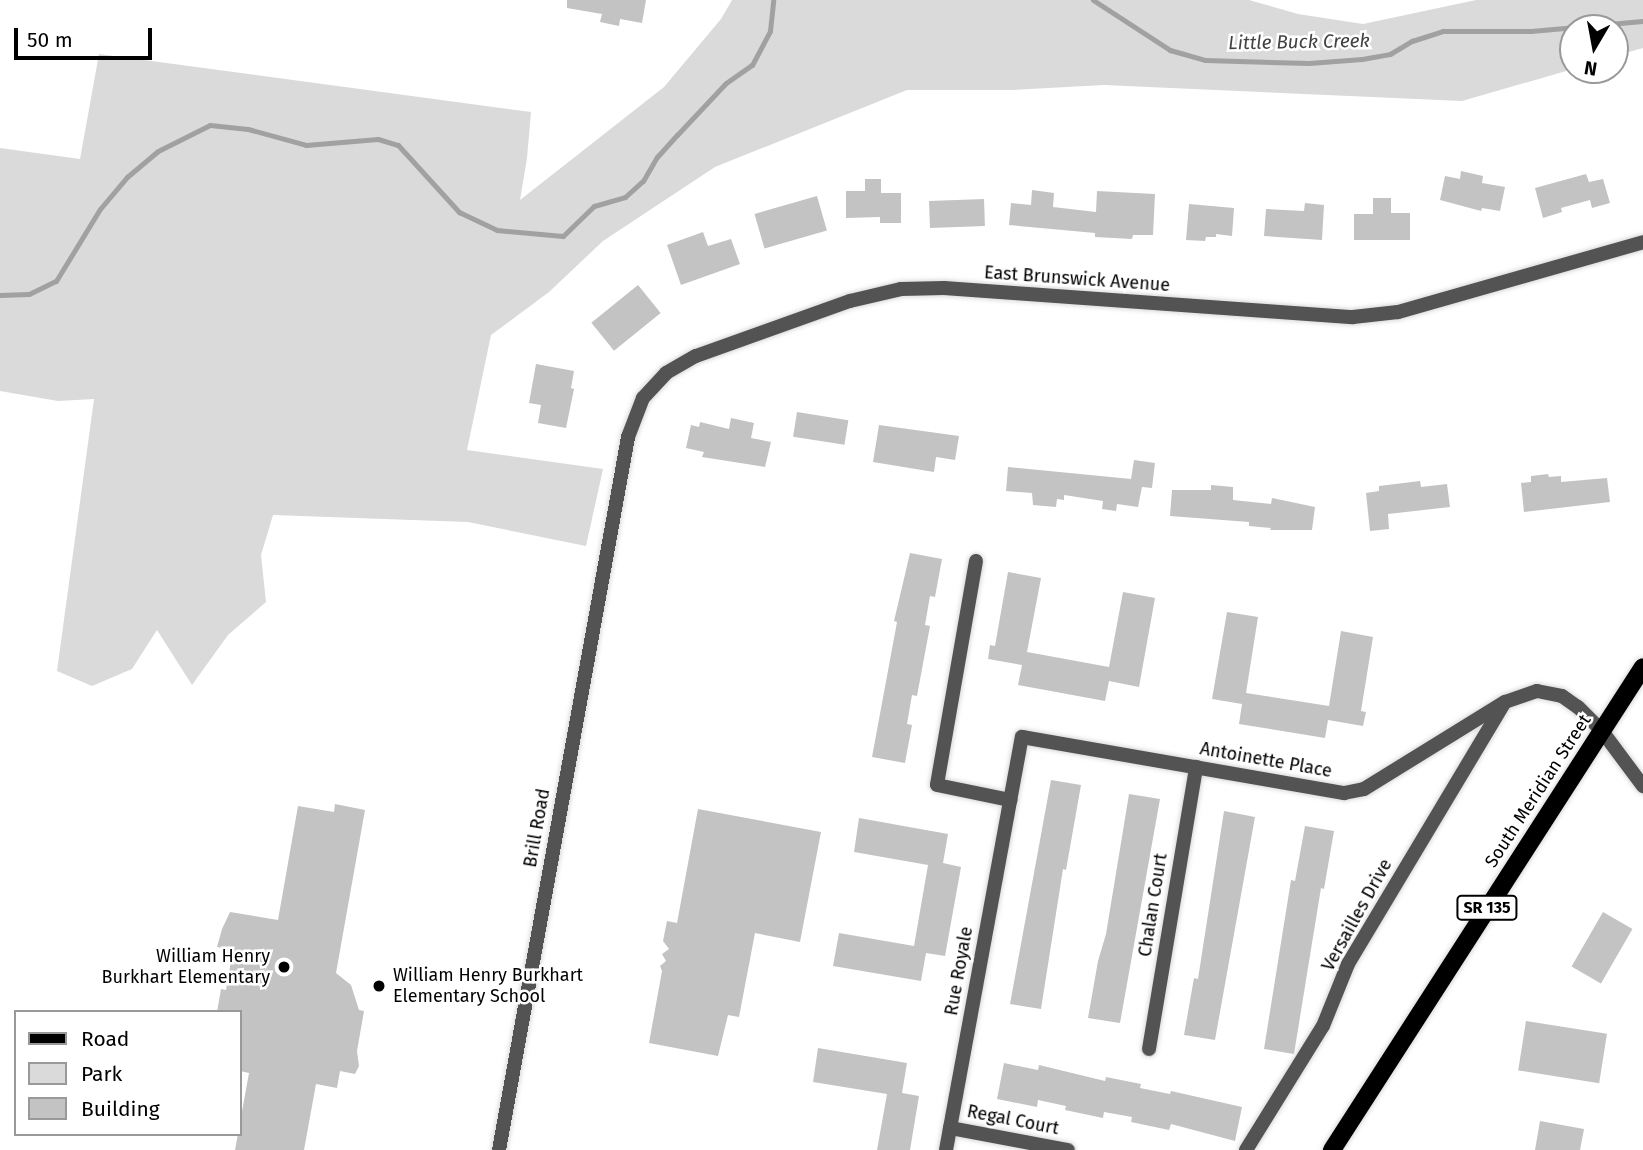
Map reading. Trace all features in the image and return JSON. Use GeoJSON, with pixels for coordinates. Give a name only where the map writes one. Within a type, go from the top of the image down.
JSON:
{"type":"FeatureCollection","features":[{"type":"Feature","properties":{"kind":"main road","name":"South Meridian Street"},"geometry":{"type":"LineString","coordinates":[[1332,1150],[1643,667]]}},
{"type":"Feature","properties":{"kind":"street","name":"East Brunswick Avenue"},"geometry":{"type":"LineString","coordinates":[[614,512],[635,412],[649,390],[666,373],[696,356],[866,296],[901,289],[944,288],[1325,318],[1353,317],[1398,312],[1643,242]]}},
{"type":"Feature","properties":{"kind":"street","name":"Brill Road"},"geometry":{"type":"LineString","coordinates":[[499,1150],[614,512]]}},
{"type":"Feature","properties":{"kind":"street"},"geometry":{"type":"LineString","coordinates":[[976,561],[937,785],[1010,800]]}},
{"type":"Feature","properties":{"kind":"street","name":"Antoinette Place"},"geometry":{"type":"LineString","coordinates":[[1010,800],[1022,737],[1344,793],[1364,789],[1505,702],[1537,691],[1550,692],[1578,707],[1602,731],[1643,786]]}},
{"type":"Feature","properties":{"kind":"street","name":"Versailles Drive"},"geometry":{"type":"LineString","coordinates":[[1247,1150],[1323,1026],[1348,964],[1505,702]]}},
{"type":"Feature","properties":{"kind":"street","name":"Chalan Court"},"geometry":{"type":"LineString","coordinates":[[1149,1049],[1196,767]]}},
{"type":"Feature","properties":{"kind":"street","name":"Rue Royale"},"geometry":{"type":"LineString","coordinates":[[946,1150],[1010,800]]}},
{"type":"Feature","properties":{"kind":"street","name":"Regal Court"},"geometry":{"type":"LineString","coordinates":[[950,1128],[1069,1150]]}},
{"type":"Feature","properties":{"kind":"green space"},"geometry":{"type":"Polygon","coordinates":[[[732,0],[1249,0],[1298,14],[1363,24],[1476,0],[1643,0],[1643,48],[1629,52],[1629,14],[1559,14],[1559,73],[1462,101],[1104,85],[1012,90],[907,90],[715,167],[603,241],[549,292],[491,335],[467,450],[603,469],[586,546],[468,522],[273,515],[261,555],[266,602],[228,635],[192,685],[157,630],[132,669],[92,686],[57,671],[94,399],[58,401],[0,391],[0,148],[80,159],[99,54],[531,112],[520,200],[664,87],[721,19],[732,0]]]}},
{"type":"Feature","properties":{"kind":"building"},"geometry":{"type":"Polygon","coordinates":[[[567,0],[646,0],[642,23],[620,19],[619,26],[600,22],[602,14],[567,8],[567,0]]]}},
{"type":"Feature","properties":{"kind":"building"},"geometry":{"type":"Polygon","coordinates":[[[1461,171],[1483,176],[1482,183],[1505,187],[1500,211],[1482,208],[1481,211],[1440,200],[1445,176],[1460,179],[1461,171]]]}},
{"type":"Feature","properties":{"kind":"building"},"geometry":{"type":"Polygon","coordinates":[[[1586,174],[1589,182],[1603,179],[1610,203],[1592,208],[1590,200],[1561,208],[1562,212],[1543,218],[1535,188],[1586,174]]]}},
{"type":"Feature","properties":{"kind":"building"},"geometry":{"type":"Polygon","coordinates":[[[865,179],[881,179],[881,193],[901,193],[901,223],[880,223],[880,217],[846,218],[846,191],[865,191],[865,179]]]}},
{"type":"Feature","properties":{"kind":"building"},"geometry":{"type":"Polygon","coordinates":[[[1032,190],[1054,193],[1053,207],[1096,212],[1097,191],[1155,194],[1153,235],[1133,235],[1132,239],[1095,237],[1095,233],[1009,225],[1011,203],[1031,205],[1032,190]]]}},
{"type":"Feature","properties":{"kind":"building"},"geometry":{"type":"Polygon","coordinates":[[[817,196],[827,231],[764,249],[755,214],[817,196]]]}},
{"type":"Feature","properties":{"kind":"building"},"geometry":{"type":"Polygon","coordinates":[[[1373,198],[1391,198],[1391,213],[1410,213],[1410,240],[1354,240],[1354,214],[1373,214],[1373,198]]]}},
{"type":"Feature","properties":{"kind":"building"},"geometry":{"type":"Polygon","coordinates":[[[984,199],[985,226],[930,228],[929,201],[984,199]]]}},
{"type":"Feature","properties":{"kind":"building"},"geometry":{"type":"Polygon","coordinates":[[[1305,203],[1324,205],[1322,240],[1264,236],[1266,209],[1304,211],[1305,203]]]}},
{"type":"Feature","properties":{"kind":"building"},"geometry":{"type":"Polygon","coordinates":[[[1189,204],[1234,208],[1232,236],[1216,234],[1216,237],[1206,237],[1205,241],[1186,240],[1189,204]]]}},
{"type":"Feature","properties":{"kind":"building"},"geometry":{"type":"Polygon","coordinates":[[[703,232],[708,246],[731,239],[740,264],[681,285],[667,245],[703,232]]]}},
{"type":"Feature","properties":{"kind":"building"},"geometry":{"type":"Polygon","coordinates":[[[638,285],[661,313],[614,351],[591,323],[638,285]]]}},
{"type":"Feature","properties":{"kind":"building"},"geometry":{"type":"Polygon","coordinates":[[[536,364],[574,371],[571,388],[574,389],[566,428],[538,423],[541,405],[529,403],[536,364]]]}},
{"type":"Feature","properties":{"kind":"building"},"geometry":{"type":"Polygon","coordinates":[[[797,412],[848,420],[844,445],[793,437],[797,412]]]}},
{"type":"Feature","properties":{"kind":"building"},"geometry":{"type":"Polygon","coordinates":[[[731,418],[754,423],[751,438],[771,442],[765,467],[702,457],[704,452],[686,448],[691,425],[699,427],[700,422],[729,429],[731,418]]]}},
{"type":"Feature","properties":{"kind":"building"},"geometry":{"type":"Polygon","coordinates":[[[879,425],[959,436],[955,460],[936,457],[934,472],[873,462],[879,425]]]}},
{"type":"Feature","properties":{"kind":"building"},"geometry":{"type":"Polygon","coordinates":[[[1134,460],[1155,463],[1152,488],[1142,487],[1138,507],[1117,504],[1116,511],[1102,509],[1103,501],[1064,495],[1064,500],[1057,499],[1056,507],[1033,505],[1032,493],[1006,491],[1008,467],[1131,479],[1134,460]]]}},
{"type":"Feature","properties":{"kind":"building"},"geometry":{"type":"Polygon","coordinates":[[[1548,474],[1549,477],[1561,476],[1561,482],[1607,478],[1610,502],[1524,512],[1521,483],[1531,482],[1531,476],[1548,474]]]}},
{"type":"Feature","properties":{"kind":"building"},"geometry":{"type":"Polygon","coordinates":[[[1420,481],[1421,487],[1447,484],[1450,507],[1388,514],[1389,529],[1370,531],[1366,493],[1379,491],[1379,486],[1420,481]]]}},
{"type":"Feature","properties":{"kind":"building"},"geometry":{"type":"Polygon","coordinates":[[[1211,485],[1233,487],[1233,500],[1271,504],[1272,498],[1315,507],[1312,530],[1270,530],[1271,528],[1249,526],[1249,522],[1170,516],[1172,490],[1211,490],[1211,485]]]}},
{"type":"Feature","properties":{"kind":"building"},"geometry":{"type":"Polygon","coordinates":[[[910,553],[942,559],[935,597],[930,596],[925,625],[930,626],[917,696],[912,695],[907,724],[912,725],[905,763],[872,757],[897,622],[894,621],[910,553]]]}},
{"type":"Feature","properties":{"kind":"building"},"geometry":{"type":"Polygon","coordinates":[[[1008,572],[1041,578],[1027,652],[1109,667],[1123,592],[1155,598],[1139,687],[1109,681],[1105,701],[1018,685],[1022,665],[988,659],[990,645],[995,646],[1008,572]]]}},
{"type":"Feature","properties":{"kind":"building"},"geometry":{"type":"Polygon","coordinates":[[[1227,612],[1258,617],[1246,693],[1329,706],[1341,631],[1373,637],[1361,711],[1366,712],[1363,726],[1328,720],[1325,738],[1239,724],[1242,704],[1212,699],[1227,612]]]}},
{"type":"Feature","properties":{"kind":"building"},"geometry":{"type":"Polygon","coordinates":[[[1051,780],[1081,785],[1066,870],[1063,869],[1041,1009],[1010,1004],[1051,780]]]}},
{"type":"Feature","properties":{"kind":"building"},"geometry":{"type":"Polygon","coordinates":[[[1129,794],[1160,799],[1120,1023],[1088,1018],[1098,961],[1106,934],[1129,794]]]}},
{"type":"Feature","properties":{"kind":"building","name":"William Henry Burkhart Elementary"},"geometry":{"type":"Polygon","coordinates":[[[335,804],[365,810],[336,973],[351,985],[359,1010],[364,1011],[357,1051],[359,1066],[355,1074],[340,1071],[337,1088],[316,1084],[304,1150],[235,1150],[238,1136],[242,1136],[242,1112],[249,1073],[242,1071],[242,1010],[217,1010],[221,989],[226,990],[232,955],[221,953],[222,948],[217,947],[222,929],[230,912],[278,920],[298,806],[334,812],[335,804]]]}},
{"type":"Feature","properties":{"kind":"building"},"geometry":{"type":"Polygon","coordinates":[[[698,809],[821,832],[800,942],[755,933],[739,1017],[728,1015],[718,1056],[649,1043],[662,971],[660,966],[666,961],[662,954],[669,949],[663,941],[667,921],[677,923],[698,809]]]}},
{"type":"Feature","properties":{"kind":"building"},"geometry":{"type":"Polygon","coordinates":[[[1224,811],[1255,817],[1215,1040],[1184,1035],[1194,978],[1198,979],[1224,811]]]}},
{"type":"Feature","properties":{"kind":"building"},"geometry":{"type":"Polygon","coordinates":[[[859,818],[948,834],[943,863],[961,867],[945,956],[926,953],[921,981],[833,966],[839,933],[914,946],[928,865],[854,852],[859,818]]]}},
{"type":"Feature","properties":{"kind":"building"},"geometry":{"type":"Polygon","coordinates":[[[1305,826],[1334,831],[1324,889],[1321,888],[1294,1054],[1264,1049],[1291,880],[1295,881],[1305,826]]]}},
{"type":"Feature","properties":{"kind":"building"},"geometry":{"type":"Polygon","coordinates":[[[1603,912],[1632,929],[1601,984],[1572,967],[1603,912]]]}},
{"type":"Feature","properties":{"kind":"building"},"geometry":{"type":"Polygon","coordinates":[[[1526,1021],[1607,1034],[1599,1083],[1518,1070],[1526,1021]]]}},
{"type":"Feature","properties":{"kind":"building"},"geometry":{"type":"Polygon","coordinates":[[[818,1048],[907,1063],[902,1093],[919,1096],[910,1150],[877,1150],[887,1094],[813,1082],[818,1048]]]}},
{"type":"Feature","properties":{"kind":"building"},"geometry":{"type":"Polygon","coordinates":[[[1004,1063],[1038,1070],[1039,1065],[1105,1081],[1106,1077],[1141,1084],[1140,1088],[1170,1094],[1171,1091],[1242,1107],[1235,1141],[1171,1124],[1169,1130],[1131,1122],[1132,1117],[1104,1112],[1103,1118],[1065,1110],[1066,1106],[1038,1100],[1037,1107],[997,1099],[1004,1063]]]}},
{"type":"Feature","properties":{"kind":"building"},"geometry":{"type":"Polygon","coordinates":[[[1540,1121],[1584,1129],[1580,1150],[1535,1150],[1540,1121]]]}},
{"type":"Feature","properties":{"kind":"waterway","name":"Little Buck Creek"},"geometry":{"type":"LineString","coordinates":[[0,295],[29,294],[56,281],[100,209],[127,177],[158,151],[210,125],[248,129],[306,145],[378,139],[398,145],[459,212],[497,230],[563,236],[594,206],[625,197],[643,181],[657,157],[677,135],[726,83],[752,65],[770,31],[773,0]]}},
{"type":"Feature","properties":{"kind":"waterway","name":"Little Buck Creek"},"geometry":{"type":"LineString","coordinates":[[1093,0],[1170,50],[1205,60],[1309,63],[1362,59],[1390,54],[1412,41],[1443,31],[1531,31],[1643,21]]}},
{"type":"Feature","properties":{"kind":"place","name":"William Henry Burkhart Elementary"},"geometry":{"type":"Point","coordinates":[284,967]}},
{"type":"Feature","properties":{"kind":"place","name":"William Henry Burkhart Elementary School"},"geometry":{"type":"Point","coordinates":[379,986]}}]}
